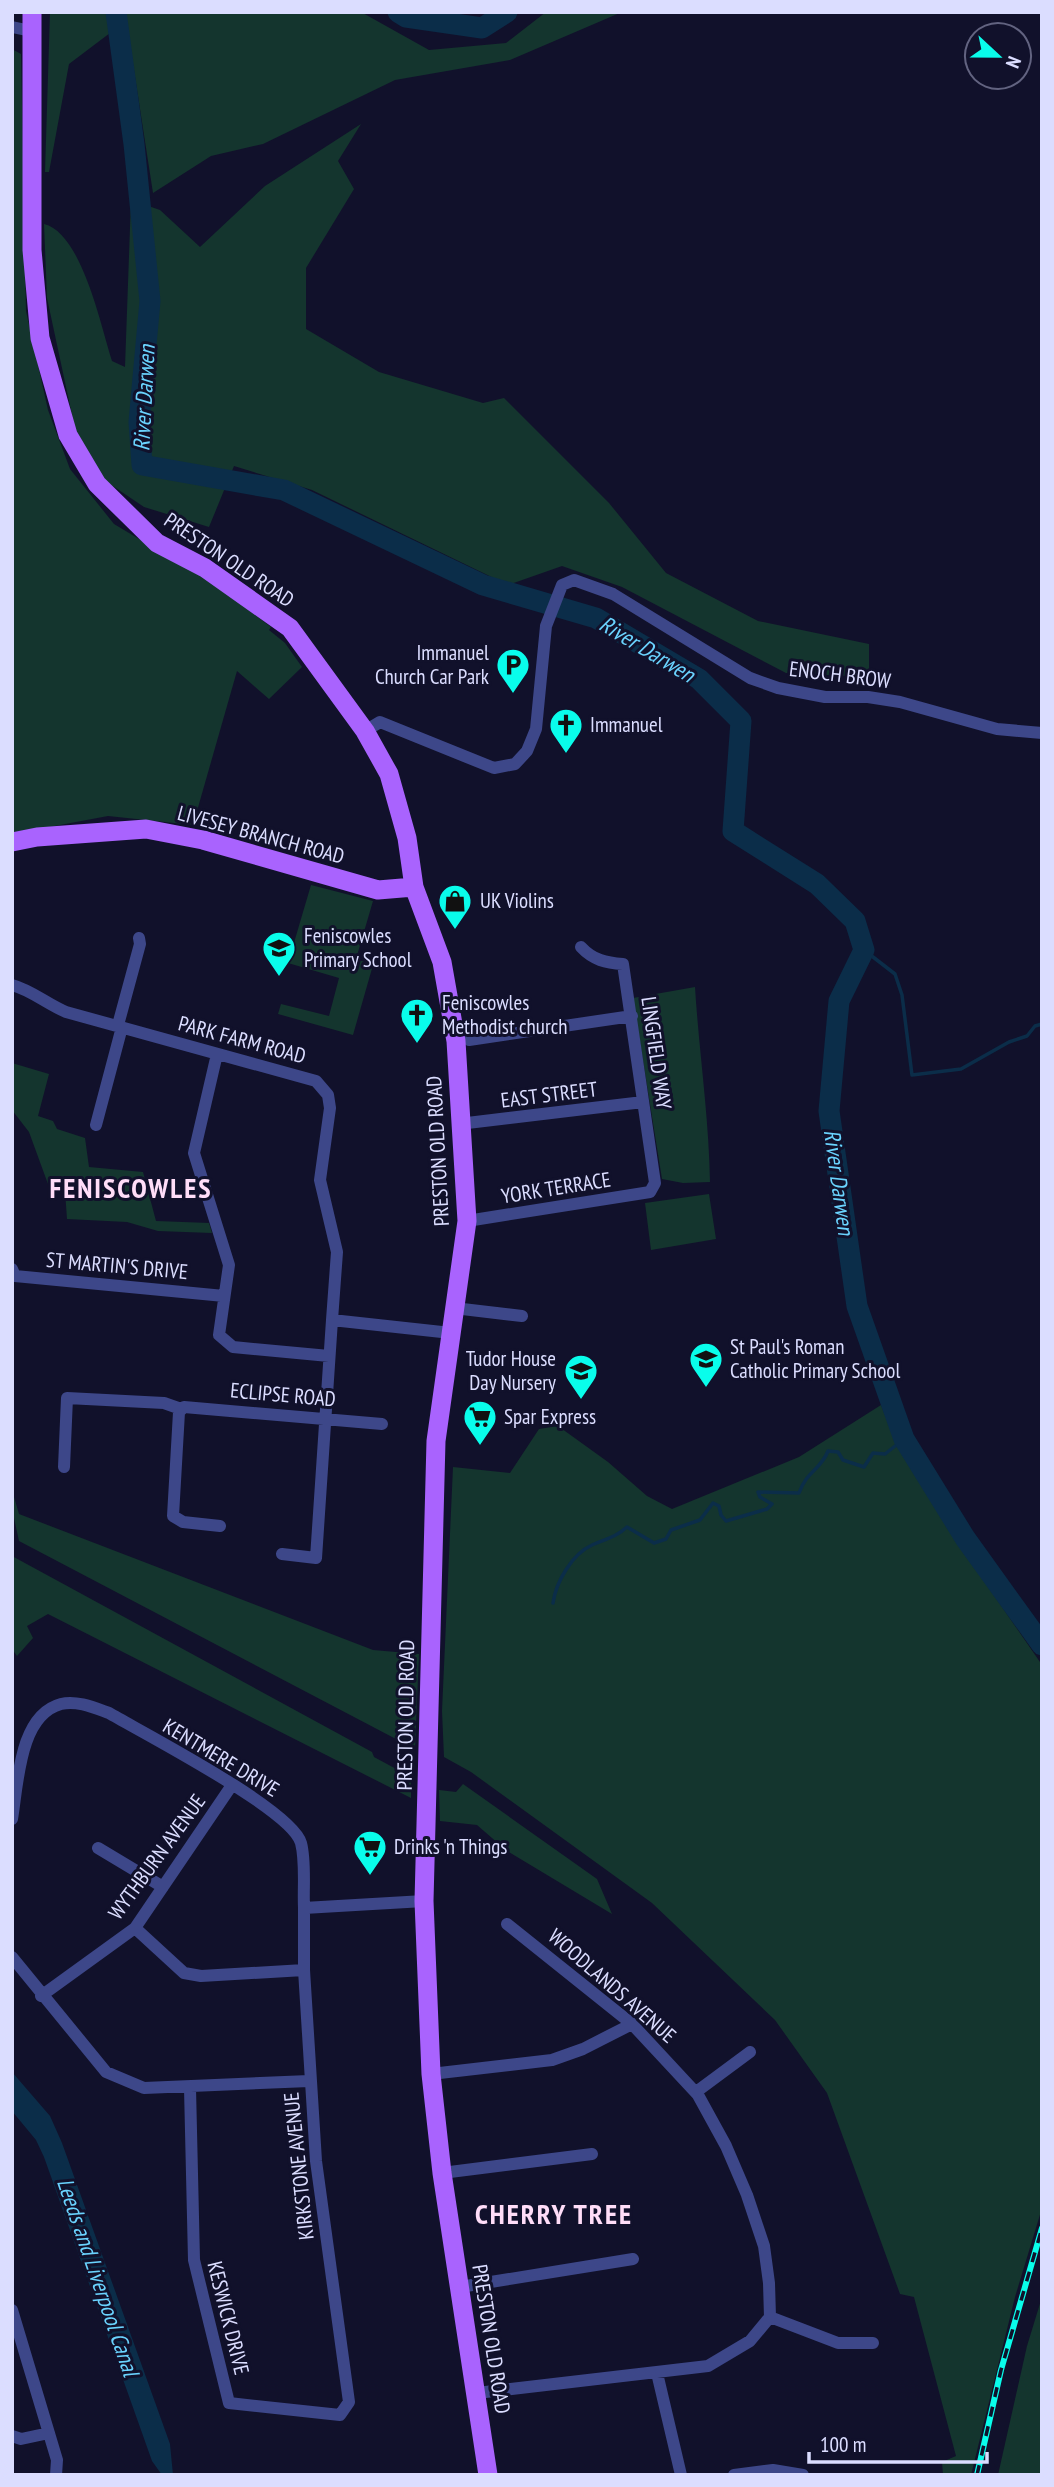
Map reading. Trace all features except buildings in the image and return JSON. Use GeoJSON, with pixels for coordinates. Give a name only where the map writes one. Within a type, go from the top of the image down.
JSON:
{"type":"FeatureCollection","features":[{"type":"Feature","properties":{"kind":"main road","name":"PRESTON OLD ROAD"},"geometry":{"type":"LineString","coordinates":[[25,23],[32,250],[40,338],[68,435],[97,484],[157,543],[205,568],[290,628],[365,731],[389,774],[407,838],[414,887],[442,962],[456,1041],[467,1221],[436,1441],[424,1901],[431,2074],[442,2172],[488,2475]]}},
{"type":"Feature","properties":{"kind":"main road","name":"LIVESEY BRANCH ROAD"},"geometry":{"type":"LineString","coordinates":[[12,842],[146,829],[203,840],[377,890],[414,887]]}},
{"type":"Feature","properties":{"kind":"street","name":"ENOCH BROW"},"geometry":{"type":"LineString","coordinates":[[365,731],[380,722],[494,768],[514,764],[527,751],[536,730],[546,626],[568,582],[613,594],[750,678],[778,688],[825,697],[868,697],[900,702],[997,729],[1042,733]]}},
{"type":"Feature","properties":{"kind":"street"},"geometry":{"type":"LineString","coordinates":[[96,1125],[141,944],[138,939]]}},
{"type":"Feature","properties":{"kind":"street","name":"LINGFIELD WAY"},"geometry":{"type":"LineString","coordinates":[[581,947],[589,956],[608,963],[623,964],[655,1183],[650,1192]]}},
{"type":"Feature","properties":{"kind":"street","name":"PARK FARM ROAD"},"geometry":{"type":"LineString","coordinates":[[12,985],[23,988],[44,1003],[65,1012],[316,1081],[328,1095],[330,1108],[320,1180],[337,1252],[316,1558],[282,1554]]}},
{"type":"Feature","properties":{"kind":"street"},"geometry":{"type":"LineString","coordinates":[[469,1040],[632,1016]]}},
{"type":"Feature","properties":{"kind":"street"},"geometry":{"type":"LineString","coordinates":[[217,1054],[194,1153],[229,1265],[219,1335],[233,1347],[329,1356]]}},
{"type":"Feature","properties":{"kind":"street","name":"EAST STREET"},"geometry":{"type":"LineString","coordinates":[[459,1124],[643,1102]]}},
{"type":"Feature","properties":{"kind":"street","name":"YORK TERRACE"},"geometry":{"type":"LineString","coordinates":[[467,1221],[650,1192]]}},
{"type":"Feature","properties":{"kind":"street","name":"ST MARTIN'S DRIVE"},"geometry":{"type":"LineString","coordinates":[[12,1269],[15,1276],[224,1296]]}},
{"type":"Feature","properties":{"kind":"street"},"geometry":{"type":"LineString","coordinates":[[454,1308],[522,1316]]}},
{"type":"Feature","properties":{"kind":"street"},"geometry":{"type":"LineString","coordinates":[[332,1320],[451,1333]]}},
{"type":"Feature","properties":{"kind":"street","name":"ECLIPSE ROAD"},"geometry":{"type":"LineString","coordinates":[[64,1467],[67,1398],[164,1403],[181,1409],[189,1406],[382,1424]]}},
{"type":"Feature","properties":{"kind":"street"},"geometry":{"type":"LineString","coordinates":[[181,1409],[173,1516],[183,1522],[220,1526]]}},
{"type":"Feature","properties":{"kind":"street","name":"KENTMERE DRIVE"},"geometry":{"type":"LineString","coordinates":[[12,1819],[25,1749],[36,1720],[61,1704],[83,1704],[109,1713],[232,1785],[291,1825],[301,1843],[304,1908]]}},
{"type":"Feature","properties":{"kind":"street","name":"WYTHBURN AVENUE"},"geometry":{"type":"LineString","coordinates":[[41,1996],[135,1928],[232,1785]]}},
{"type":"Feature","properties":{"kind":"street"},"geometry":{"type":"LineString","coordinates":[[98,1848],[163,1887]]}},
{"type":"Feature","properties":{"kind":"street"},"geometry":{"type":"LineString","coordinates":[[304,1908],[424,1901]]}},
{"type":"Feature","properties":{"kind":"street","name":"KIRKSTONE AVENUE"},"geometry":{"type":"LineString","coordinates":[[304,1908],[309,2081],[316,2161],[349,2402],[340,2415]]}},
{"type":"Feature","properties":{"kind":"street","name":"WOODLANDS AVENUE"},"geometry":{"type":"LineString","coordinates":[[507,1924],[632,2024],[696,2092],[726,2146],[747,2195],[764,2246],[770,2317]]}},
{"type":"Feature","properties":{"kind":"street"},"geometry":{"type":"LineString","coordinates":[[135,1928],[184,1973],[201,1976],[304,1970]]}},
{"type":"Feature","properties":{"kind":"street"},"geometry":{"type":"LineString","coordinates":[[12,1957],[41,1996],[107,2072],[144,2088],[309,2081]]}},
{"type":"Feature","properties":{"kind":"street"},"geometry":{"type":"LineString","coordinates":[[431,2074],[552,2060],[583,2049],[632,2024]]}},
{"type":"Feature","properties":{"kind":"street"},"geometry":{"type":"LineString","coordinates":[[696,2092],[750,2052]]}},
{"type":"Feature","properties":{"kind":"street","name":"KESWICK DRIVE"},"geometry":{"type":"LineString","coordinates":[[190,2088],[194,2260],[229,2403],[340,2415]]}},
{"type":"Feature","properties":{"kind":"street"},"geometry":{"type":"LineString","coordinates":[[442,2172],[592,2154]]}},
{"type":"Feature","properties":{"kind":"street"},"geometry":{"type":"LineString","coordinates":[[460,2287],[633,2259]]}},
{"type":"Feature","properties":{"kind":"street"},"geometry":{"type":"LineString","coordinates":[[12,2310],[57,2460],[56,2475]]}},
{"type":"Feature","properties":{"kind":"street"},"geometry":{"type":"LineString","coordinates":[[477,2393],[708,2366],[750,2341],[770,2317],[838,2343],[873,2343]]}},
{"type":"Feature","properties":{"kind":"street"},"geometry":{"type":"LineString","coordinates":[[657,2373],[681,2475]]}},
{"type":"Feature","properties":{"kind":"street"},"geometry":{"type":"LineString","coordinates":[[12,2436],[21,2439],[49,2433]]}},
{"type":"Feature","properties":{"kind":"street"},"geometry":{"type":"LineString","coordinates":[[734,2475],[773,2472],[803,2475]]}},
{"type":"Feature","properties":{"kind":"green space"},"geometry":{"type":"Polygon","coordinates":[[[50,12],[108,12],[110,33],[69,64],[49,172],[45,172],[50,12]]]}},
{"type":"Feature","properties":{"kind":"green space"},"geometry":{"type":"Polygon","coordinates":[[[125,12],[361,12],[429,50],[506,43],[546,12],[622,12],[510,60],[395,80],[263,144],[211,156],[153,193],[125,12]]]}},
{"type":"Feature","properties":{"kind":"green space"},"geometry":{"type":"Polygon","coordinates":[[[12,49],[21,54],[26,311],[48,410],[70,469],[114,524],[211,582],[271,627],[269,630],[285,643],[302,667],[269,699],[237,671],[193,825],[108,816],[12,834],[12,49]]]}},
{"type":"Feature","properties":{"kind":"green space"},"geometry":{"type":"Polygon","coordinates":[[[361,124],[338,161],[354,189],[306,268],[306,329],[379,372],[483,403],[504,398],[609,503],[666,573],[758,621],[869,644],[869,677],[786,673],[622,587],[562,566],[508,585],[312,490],[234,466],[209,527],[144,507],[101,478],[75,429],[47,298],[44,224],[57,231],[69,244],[88,283],[112,361],[125,367],[131,200],[160,210],[200,247],[265,186],[361,124]]]}},
{"type":"Feature","properties":{"kind":"green space"},"geometry":{"type":"Polygon","coordinates":[[[311,885],[373,901],[356,959],[373,965],[353,1035],[278,1014],[281,1004],[329,1016],[339,978],[288,963],[311,885]]]}},
{"type":"Feature","properties":{"kind":"green space"},"geometry":{"type":"Polygon","coordinates":[[[695,987],[710,1182],[683,1183],[662,1179],[633,998],[695,987]]]}},
{"type":"Feature","properties":{"kind":"green space"},"geometry":{"type":"Polygon","coordinates":[[[12,1063],[49,1074],[38,1116],[53,1121],[57,1129],[85,1138],[89,1167],[143,1172],[156,1221],[209,1223],[212,1233],[158,1231],[127,1222],[67,1219],[65,1191],[52,1195],[29,1132],[12,1110],[12,1063]]]}},
{"type":"Feature","properties":{"kind":"green space"},"geometry":{"type":"Polygon","coordinates":[[[709,1194],[716,1239],[651,1250],[645,1203],[709,1194]]]}},
{"type":"Feature","properties":{"kind":"green space"},"geometry":{"type":"Polygon","coordinates":[[[881,1405],[891,1430],[947,1527],[1042,1665],[1042,2208],[1015,2297],[971,2475],[943,2475],[942,2462],[956,2456],[914,2297],[900,2294],[827,2093],[775,2020],[652,1903],[471,1772],[444,1757],[442,1711],[453,1467],[510,1473],[539,1429],[558,1426],[608,1462],[647,1496],[672,1509],[799,1457],[881,1405]]]}},
{"type":"Feature","properties":{"kind":"green space"},"geometry":{"type":"Polygon","coordinates":[[[12,1490],[19,1514],[373,1650],[419,1654],[415,1749],[19,1541],[12,1509],[12,1490]]]}},
{"type":"Feature","properties":{"kind":"green space"},"geometry":{"type":"Polygon","coordinates":[[[12,1556],[372,1752],[374,1757],[411,1777],[411,1798],[48,1614],[27,1626],[33,1638],[17,1656],[12,1649],[12,1556]]]}},
{"type":"Feature","properties":{"kind":"green space"},"geometry":{"type":"Polygon","coordinates":[[[463,1784],[597,1879],[612,1914],[507,1851],[477,1825],[440,1821],[439,1790],[456,1792],[463,1784]]]}},
{"type":"Feature","properties":{"kind":"green space"},"geometry":{"type":"Polygon","coordinates":[[[1042,2297],[1042,2475],[998,2475],[1027,2346],[1042,2297]]]}},
{"type":"Feature","properties":{"kind":"water","name":"Leeds and Liverpool Canal"},"geometry":{"type":"Polygon","coordinates":[[[12,2072],[50,2116],[62,2143],[170,2444],[173,2475],[162,2475],[152,2461],[44,2157],[36,2140],[12,2111],[12,2072]]]}},
{"type":"Feature","properties":{"kind":"waterway","name":"River Darwen"},"geometry":{"type":"LineString","coordinates":[[116,12],[134,144],[150,301],[139,422],[142,465],[284,490],[483,585],[596,618],[699,679],[741,721],[733,831],[817,884],[855,921],[864,950],[839,1001],[829,1111],[857,1306],[904,1439],[965,1538],[1042,1645]]}},
{"type":"Feature","properties":{"kind":"waterway","name":"River Darwen"},"geometry":{"type":"LineString","coordinates":[[398,12],[406,17],[482,28],[507,12]]}},
{"type":"Feature","properties":{"kind":"waterway"},"geometry":{"type":"LineString","coordinates":[[864,950],[895,974],[902,995],[912,1075],[961,1069],[1009,1042],[1027,1036],[1035,1026],[1042,1024]]}},
{"type":"Feature","properties":{"kind":"waterway"},"geometry":{"type":"LineString","coordinates":[[553,1603],[561,1578],[578,1555],[627,1527],[654,1543],[666,1539],[671,1530],[700,1520],[713,1503],[719,1506],[726,1521],[767,1509],[772,1504],[760,1497],[758,1492],[799,1493],[806,1479],[828,1451],[838,1452],[843,1460],[864,1467],[873,1453],[885,1454],[904,1439]]}},
{"type":"Feature","properties":{"kind":"railway"},"geometry":{"type":"LineString","coordinates":[[977,2475],[1001,2370],[1042,2228]]}},
{"type":"Feature","properties":{"kind":"place","name":"Immanuel Church Car Park"},"geometry":{"type":"Point","coordinates":[513,695]}},
{"type":"Feature","properties":{"kind":"place","name":"Immanuel"},"geometry":{"type":"Point","coordinates":[566,755]}},
{"type":"Feature","properties":{"kind":"place","name":"UK Violins"},"geometry":{"type":"Point","coordinates":[455,931]}},
{"type":"Feature","properties":{"kind":"place","name":"Feniscowles Primary School"},"geometry":{"type":"Point","coordinates":[279,978]}},
{"type":"Feature","properties":{"kind":"place","name":"Feniscowles Methodist church"},"geometry":{"type":"Point","coordinates":[417,1045]}},
{"type":"Feature","properties":{"kind":"place","name":"St Paul's Roman Catholic Primary School"},"geometry":{"type":"Point","coordinates":[706,1389]}},
{"type":"Feature","properties":{"kind":"place","name":"Tudor House Day Nursery"},"geometry":{"type":"Point","coordinates":[581,1401]}},
{"type":"Feature","properties":{"kind":"place","name":"Spar Express"},"geometry":{"type":"Point","coordinates":[480,1447]}},
{"type":"Feature","properties":{"kind":"place","name":"Drinks 'n Things"},"geometry":{"type":"Point","coordinates":[370,1877]}},
{"type":"Feature","properties":{"kind":"district","name":"FENISCOWLES"},"geometry":{"type":"Point","coordinates":[131,1188]}},
{"type":"Feature","properties":{"kind":"district","name":"CHERRY TREE"},"geometry":{"type":"Point","coordinates":[554,2214]}}]}
